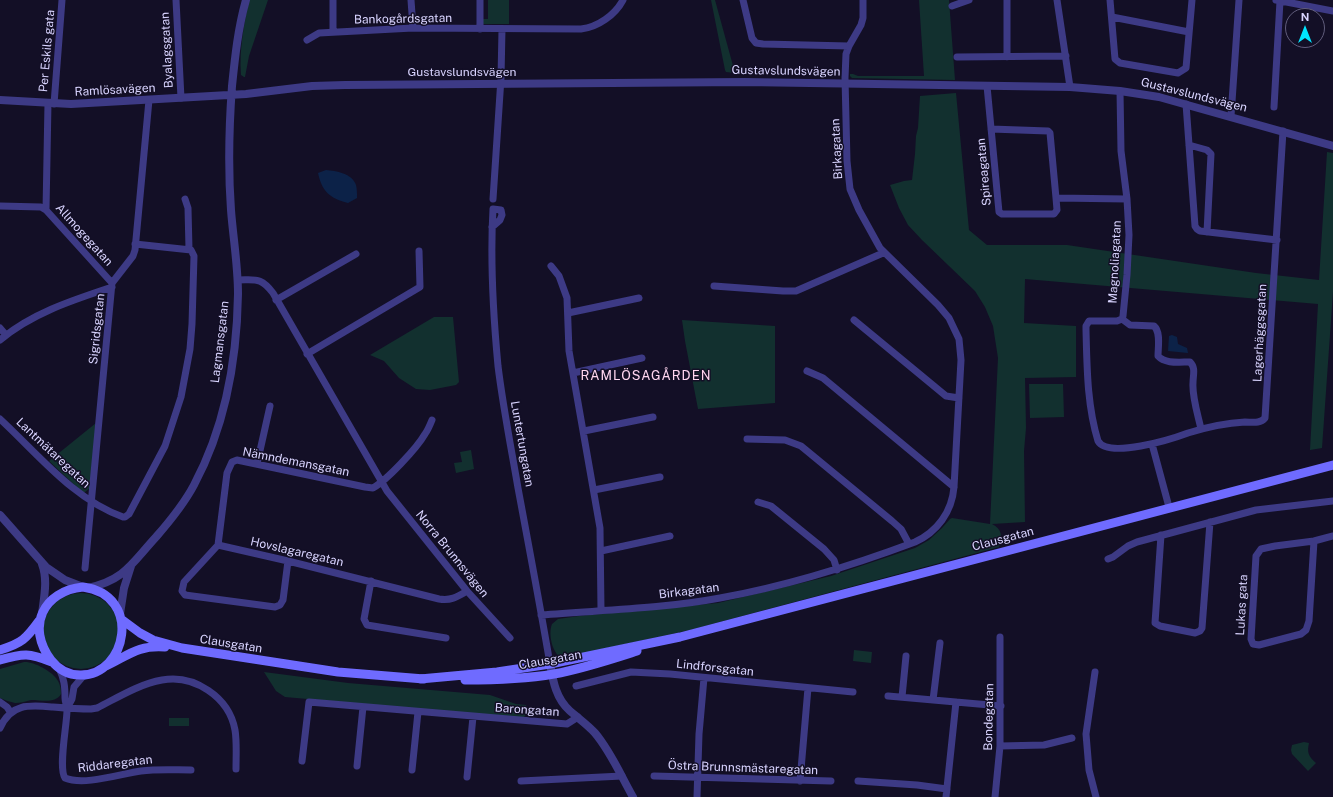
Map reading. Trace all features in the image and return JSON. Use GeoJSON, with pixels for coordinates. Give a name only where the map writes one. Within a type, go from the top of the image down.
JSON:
{"type":"FeatureCollection","features":[{"type":"Feature","properties":{"kind":"main road","name":"Clausgatan"},"geometry":{"type":"LineString","coordinates":[[101,668],[142,648],[155,646],[182,648],[338,672],[420,679],[498,680],[552,674],[600,663],[680,637],[1333,465]]}},
{"type":"Feature","properties":{"kind":"main road"},"geometry":{"type":"LineString","coordinates":[[0,650],[20,643],[30,633],[41,617],[48,603],[69,589],[85,588],[98,591],[115,605],[121,616],[121,642],[111,659],[95,672],[73,674],[39,656],[30,654],[20,654],[0,660]]}},
{"type":"Feature","properties":{"kind":"main road","name":"Clausgatan"},"geometry":{"type":"LineString","coordinates":[[121,616],[140,633],[153,640],[182,648]]}},
{"type":"Feature","properties":{"kind":"main road"},"geometry":{"type":"LineString","coordinates":[[41,617],[39,631],[41,641],[45,650],[56,665]]}},
{"type":"Feature","properties":{"kind":"main road","name":"Clausgatan"},"geometry":{"type":"LineString","coordinates":[[420,679],[497,672],[550,664],[680,637]]}},
{"type":"Feature","properties":{"kind":"street","name":"Per Eskils gata"},"geometry":{"type":"LineString","coordinates":[[51,103],[62,0]]}},
{"type":"Feature","properties":{"kind":"street","name":"Byalagsgatan"},"geometry":{"type":"LineString","coordinates":[[176,0],[181,98]]}},
{"type":"Feature","properties":{"kind":"street","name":"Lagmansgatan"},"geometry":{"type":"LineString","coordinates":[[85,588],[104,584],[123,574],[166,526],[188,496],[199,475],[211,449],[223,411],[232,360],[236,325],[238,280],[230,190],[229,140],[234,65],[242,14],[246,0]]}},
{"type":"Feature","properties":{"kind":"street"},"geometry":{"type":"LineString","coordinates":[[333,0],[333,32]]}},
{"type":"Feature","properties":{"kind":"street"},"geometry":{"type":"LineString","coordinates":[[412,0],[413,28]]}},
{"type":"Feature","properties":{"kind":"street"},"geometry":{"type":"LineString","coordinates":[[480,0],[480,29]]}},
{"type":"Feature","properties":{"kind":"street","name":"Bankogårdsgatan"},"geometry":{"type":"LineString","coordinates":[[307,40],[319,33],[413,28],[585,29],[610,16],[624,0]]}},
{"type":"Feature","properties":{"kind":"street"},"geometry":{"type":"LineString","coordinates":[[743,0],[752,38],[756,43],[849,46]]}},
{"type":"Feature","properties":{"kind":"street","name":"Birkagatan"},"geometry":{"type":"LineString","coordinates":[[541,615],[667,605],[719,598],[767,588],[837,570],[909,544],[926,536],[936,528],[951,506],[954,487],[961,349],[953,324],[938,305],[883,253],[859,210],[850,189],[847,161],[845,83],[846,54],[861,25],[863,18],[863,0]]}},
{"type":"Feature","properties":{"kind":"street"},"geometry":{"type":"LineString","coordinates":[[952,6],[969,0]]}},
{"type":"Feature","properties":{"kind":"street"},"geometry":{"type":"LineString","coordinates":[[1007,0],[1007,56]]}},
{"type":"Feature","properties":{"kind":"street"},"geometry":{"type":"LineString","coordinates":[[1058,0],[1070,87]]}},
{"type":"Feature","properties":{"kind":"street"},"geometry":{"type":"LineString","coordinates":[[1110,0],[1115,59],[1120,63],[1178,73],[1186,68],[1192,0]]}},
{"type":"Feature","properties":{"kind":"street"},"geometry":{"type":"LineString","coordinates":[[1231,116],[1239,0]]}},
{"type":"Feature","properties":{"kind":"street"},"geometry":{"type":"LineString","coordinates":[[1274,107],[1278,0],[1333,11]]}},
{"type":"Feature","properties":{"kind":"street"},"geometry":{"type":"LineString","coordinates":[[1112,17],[1189,32]]}},
{"type":"Feature","properties":{"kind":"street"},"geometry":{"type":"LineString","coordinates":[[493,199],[502,29]]}},
{"type":"Feature","properties":{"kind":"street"},"geometry":{"type":"LineString","coordinates":[[957,57],[1066,56]]}},
{"type":"Feature","properties":{"kind":"street","name":"Gustavslundsvägen"},"geometry":{"type":"LineString","coordinates":[[232,95],[312,86],[500,84],[737,82],[1070,87],[1120,91],[1159,97],[1231,116],[1333,146]]}},
{"type":"Feature","properties":{"kind":"street","name":"Spireagatan"},"geometry":{"type":"LineString","coordinates":[[987,86],[991,129],[999,212],[1002,214],[1054,214],[1056,212],[1056,198],[1050,133],[1048,130],[991,129]]}},
{"type":"Feature","properties":{"kind":"street","name":"Magnoliagatan"},"geometry":{"type":"LineString","coordinates":[[1120,91],[1121,151],[1127,199],[1128,258],[1122,319],[1117,321],[1089,321],[1086,326],[1086,370],[1089,399],[1096,437],[1100,444],[1108,448],[1152,444]]}},
{"type":"Feature","properties":{"kind":"street","name":"Ramlösavägen"},"geometry":{"type":"LineString","coordinates":[[0,100],[51,103],[150,100],[232,95]]}},
{"type":"Feature","properties":{"kind":"street","name":"Sigridsgatan"},"geometry":{"type":"LineString","coordinates":[[85,568],[112,285],[133,256],[136,244],[150,100]]}},
{"type":"Feature","properties":{"kind":"street","name":"Allmogegatan"},"geometry":{"type":"LineString","coordinates":[[51,103],[46,210],[112,285]]}},
{"type":"Feature","properties":{"kind":"street"},"geometry":{"type":"LineString","coordinates":[[1186,104],[1195,226],[1198,230],[1207,232],[1277,240]]}},
{"type":"Feature","properties":{"kind":"street","name":"Lagerhäggsgatan"},"geometry":{"type":"LineString","coordinates":[[1152,444],[1201,429],[1230,423],[1258,422],[1265,418],[1283,131]]}},
{"type":"Feature","properties":{"kind":"street"},"geometry":{"type":"LineString","coordinates":[[1189,145],[1207,150],[1211,154],[1207,232]]}},
{"type":"Feature","properties":{"kind":"street"},"geometry":{"type":"LineString","coordinates":[[1056,198],[1127,199]]}},
{"type":"Feature","properties":{"kind":"street"},"geometry":{"type":"LineString","coordinates":[[136,244],[189,249],[188,208],[185,199]]}},
{"type":"Feature","properties":{"kind":"street"},"geometry":{"type":"LineString","coordinates":[[0,206],[41,207],[46,210]]}},
{"type":"Feature","properties":{"kind":"street","name":"Luntertungatan"},"geometry":{"type":"LineString","coordinates":[[492,227],[492,294],[498,367],[550,664]]}},
{"type":"Feature","properties":{"kind":"street","name":"Lantmätaregatan"},"geometry":{"type":"LineString","coordinates":[[0,419],[72,487],[91,502],[119,516],[127,516],[160,455],[169,435],[181,397],[191,336],[194,284],[194,256],[189,249]]}},
{"type":"Feature","properties":{"kind":"street"},"geometry":{"type":"LineString","coordinates":[[307,354],[420,287],[419,251]]}},
{"type":"Feature","properties":{"kind":"street"},"geometry":{"type":"LineString","coordinates":[[714,286],[783,291],[796,290],[883,253]]}},
{"type":"Feature","properties":{"kind":"street"},"geometry":{"type":"LineString","coordinates":[[276,300],[356,254]]}},
{"type":"Feature","properties":{"kind":"street"},"geometry":{"type":"LineString","coordinates":[[551,266],[558,274],[567,298],[568,344],[600,528],[601,610]]}},
{"type":"Feature","properties":{"kind":"street","name":"Norra Brunnsvägen"},"geometry":{"type":"LineString","coordinates":[[238,280],[263,282],[266,284],[387,491],[466,591],[510,638]]}},
{"type":"Feature","properties":{"kind":"street"},"geometry":{"type":"LineString","coordinates":[[0,328],[3,338],[56,307],[112,285]]}},
{"type":"Feature","properties":{"kind":"street"},"geometry":{"type":"LineString","coordinates":[[568,313],[639,298]]}},
{"type":"Feature","properties":{"kind":"street"},"geometry":{"type":"LineString","coordinates":[[1122,319],[1130,325],[1156,327],[1158,331],[1158,356],[1161,359],[1166,361],[1190,362],[1192,364],[1194,369],[1192,384],[1201,429]]}},
{"type":"Feature","properties":{"kind":"street"},"geometry":{"type":"LineString","coordinates":[[854,320],[946,396],[959,398]]}},
{"type":"Feature","properties":{"kind":"street"},"geometry":{"type":"LineString","coordinates":[[573,373],[642,358]]}},
{"type":"Feature","properties":{"kind":"street"},"geometry":{"type":"LineString","coordinates":[[807,371],[823,378],[954,487]]}},
{"type":"Feature","properties":{"kind":"street"},"geometry":{"type":"LineString","coordinates":[[258,464],[270,406]]}},
{"type":"Feature","properties":{"kind":"street"},"geometry":{"type":"LineString","coordinates":[[584,431],[653,417]]}},
{"type":"Feature","properties":{"kind":"street"},"geometry":{"type":"LineString","coordinates":[[381,481],[408,456],[425,435],[432,420]]}},
{"type":"Feature","properties":{"kind":"street"},"geometry":{"type":"LineString","coordinates":[[747,439],[785,440],[801,446],[892,521],[903,532],[909,544]]}},
{"type":"Feature","properties":{"kind":"street"},"geometry":{"type":"LineString","coordinates":[[1152,444],[1169,507]]}},
{"type":"Feature","properties":{"kind":"street","name":"Nämndemansgatan"},"geometry":{"type":"LineString","coordinates":[[218,545],[228,468],[235,460],[365,487],[373,488],[381,481]]}},
{"type":"Feature","properties":{"kind":"street"},"geometry":{"type":"LineString","coordinates":[[594,490],[660,477]]}},
{"type":"Feature","properties":{"kind":"street"},"geometry":{"type":"LineString","coordinates":[[1108,559],[1128,546],[1161,535],[1256,510],[1333,501]]}},
{"type":"Feature","properties":{"kind":"street"},"geometry":{"type":"LineString","coordinates":[[758,502],[771,506],[824,549],[834,560],[837,570]]}},
{"type":"Feature","properties":{"kind":"street"},"geometry":{"type":"LineString","coordinates":[[1,519],[42,563],[58,576],[85,588]]}},
{"type":"Feature","properties":{"kind":"street"},"geometry":{"type":"LineString","coordinates":[[1161,535],[1156,623],[1160,626],[1195,633],[1200,631],[1202,628],[1210,522]]}},
{"type":"Feature","properties":{"kind":"street"},"geometry":{"type":"LineString","coordinates":[[601,550],[670,536]]}},
{"type":"Feature","properties":{"kind":"street","name":"Lukas gata"},"geometry":{"type":"LineString","coordinates":[[1314,541],[1309,621],[1306,630],[1301,634],[1259,645],[1253,644],[1251,639],[1256,556],[1261,549],[1314,541],[1333,536]]}},
{"type":"Feature","properties":{"kind":"street"},"geometry":{"type":"LineString","coordinates":[[218,545],[184,582],[182,589],[184,594],[275,607],[280,605],[283,600],[288,561]]}},
{"type":"Feature","properties":{"kind":"street","name":"Hovslagaregatan"},"geometry":{"type":"LineString","coordinates":[[218,545],[444,600],[454,598],[466,591]]}},
{"type":"Feature","properties":{"kind":"street"},"geometry":{"type":"LineString","coordinates":[[41,617],[45,586],[42,563]]}},
{"type":"Feature","properties":{"kind":"street","name":"Lagmansgatan"},"geometry":{"type":"LineString","coordinates":[[121,616],[124,588],[132,565]]}},
{"type":"Feature","properties":{"kind":"street"},"geometry":{"type":"LineString","coordinates":[[371,581],[364,619],[366,625],[446,638]]}},
{"type":"Feature","properties":{"kind":"street","name":"Bondegatan"},"geometry":{"type":"LineString","coordinates":[[995,797],[1000,746],[1000,637]]}},
{"type":"Feature","properties":{"kind":"street"},"geometry":{"type":"LineString","coordinates":[[933,700],[940,643]]}},
{"type":"Feature","properties":{"kind":"street"},"geometry":{"type":"LineString","coordinates":[[902,697],[906,656]]}},
{"type":"Feature","properties":{"kind":"street"},"geometry":{"type":"LineString","coordinates":[[550,664],[557,694],[561,701],[595,733],[622,776],[633,797]]}},
{"type":"Feature","properties":{"kind":"street","name":"Riddaregatan"},"geometry":{"type":"LineString","coordinates":[[56,665],[66,685],[65,699],[68,708]]}},
{"type":"Feature","properties":{"kind":"street","name":"Lindforsgatan"},"geometry":{"type":"LineString","coordinates":[[576,686],[631,672],[853,692]]}},
{"type":"Feature","properties":{"kind":"street"},"geometry":{"type":"LineString","coordinates":[[1095,672],[1086,734],[1089,770],[1096,797]]}},
{"type":"Feature","properties":{"kind":"street","name":"Riddaregatan"},"geometry":{"type":"LineString","coordinates":[[85,674],[74,687],[72,699],[68,708],[63,759],[63,776],[65,778],[70,780],[87,780],[146,770],[191,770]]}},
{"type":"Feature","properties":{"kind":"street"},"geometry":{"type":"LineString","coordinates":[[697,797],[699,734],[704,678]]}},
{"type":"Feature","properties":{"kind":"street"},"geometry":{"type":"LineString","coordinates":[[0,728],[4,720],[16,709],[29,706],[97,708],[142,686],[161,680],[180,679],[204,687],[222,702],[235,730],[236,769]]}},
{"type":"Feature","properties":{"kind":"street"},"geometry":{"type":"LineString","coordinates":[[800,781],[808,688]]}},
{"type":"Feature","properties":{"kind":"street"},"geometry":{"type":"LineString","coordinates":[[888,696],[1001,706]]}},
{"type":"Feature","properties":{"kind":"street"},"geometry":{"type":"LineString","coordinates":[[0,702],[7,707],[11,713]]}},
{"type":"Feature","properties":{"kind":"street","name":"Barongatan"},"geometry":{"type":"LineString","coordinates":[[302,761],[309,702],[567,724],[578,718]]}},
{"type":"Feature","properties":{"kind":"street"},"geometry":{"type":"LineString","coordinates":[[946,797],[956,702]]}},
{"type":"Feature","properties":{"kind":"street"},"geometry":{"type":"LineString","coordinates":[[357,766],[363,707]]}},
{"type":"Feature","properties":{"kind":"street"},"geometry":{"type":"LineString","coordinates":[[412,770],[418,712]]}},
{"type":"Feature","properties":{"kind":"street"},"geometry":{"type":"LineString","coordinates":[[467,777],[473,716]]}},
{"type":"Feature","properties":{"kind":"street"},"geometry":{"type":"LineString","coordinates":[[1000,746],[1044,745],[1072,738]]}},
{"type":"Feature","properties":{"kind":"street"},"geometry":{"type":"LineString","coordinates":[[522,781],[622,776]]}},
{"type":"Feature","properties":{"kind":"street","name":"Östra Brunnsmästaregatan"},"geometry":{"type":"LineString","coordinates":[[654,776],[831,781]]}},
{"type":"Feature","properties":{"kind":"street"},"geometry":{"type":"LineString","coordinates":[[858,781],[917,785],[947,789]]}},
{"type":"Feature","properties":{"kind":"green space"},"geometry":{"type":"Polygon","coordinates":[[[249,0],[268,0],[249,56],[244,77],[241,75],[241,46],[249,0]]]}},
{"type":"Feature","properties":{"kind":"green space"},"geometry":{"type":"Polygon","coordinates":[[[488,0],[509,0],[509,24],[483,24],[483,19],[488,19],[488,0]]]}},
{"type":"Feature","properties":{"kind":"green space"},"geometry":{"type":"Polygon","coordinates":[[[711,0],[715,0],[735,73],[726,72],[725,70],[711,0]]]}},
{"type":"Feature","properties":{"kind":"green space"},"geometry":{"type":"Polygon","coordinates":[[[919,0],[949,0],[955,80],[852,78],[850,74],[858,76],[924,76],[919,0]]]}},
{"type":"Feature","properties":{"kind":"green space"},"geometry":{"type":"Polygon","coordinates":[[[956,93],[969,230],[987,245],[1067,245],[1256,273],[1319,280],[1327,152],[1333,153],[1333,292],[1322,448],[1310,450],[1318,304],[1025,279],[1024,323],[1076,326],[1076,377],[1025,378],[1025,522],[992,524],[998,528],[1001,534],[999,547],[690,630],[561,658],[555,652],[550,633],[552,624],[558,619],[718,603],[831,576],[915,548],[929,540],[952,518],[990,524],[998,358],[993,326],[985,307],[975,291],[908,225],[899,208],[890,185],[912,180],[920,96],[956,93]]]}},
{"type":"Feature","properties":{"kind":"green space"},"geometry":{"type":"Polygon","coordinates":[[[434,317],[453,317],[459,382],[456,385],[430,390],[416,389],[399,378],[384,361],[370,355],[434,317]]]}},
{"type":"Feature","properties":{"kind":"green space"},"geometry":{"type":"Polygon","coordinates":[[[682,320],[775,326],[775,403],[698,409],[682,320]]]}},
{"type":"Feature","properties":{"kind":"green space"},"geometry":{"type":"Polygon","coordinates":[[[1029,384],[1063,384],[1064,417],[1030,418],[1029,384]]]}},
{"type":"Feature","properties":{"kind":"green space"},"geometry":{"type":"Polygon","coordinates":[[[96,423],[90,488],[85,492],[82,492],[49,461],[96,423]]]}},
{"type":"Feature","properties":{"kind":"green space"},"geometry":{"type":"Polygon","coordinates":[[[471,450],[474,469],[456,473],[454,463],[462,462],[460,452],[471,450]]]}},
{"type":"Feature","properties":{"kind":"green space"},"geometry":{"type":"Polygon","coordinates":[[[81,593],[95,596],[108,604],[116,617],[119,631],[116,645],[108,658],[95,666],[81,669],[67,666],[54,658],[46,645],[43,631],[46,617],[54,604],[67,596],[81,593]]]}},
{"type":"Feature","properties":{"kind":"green space"},"geometry":{"type":"Polygon","coordinates":[[[854,650],[872,652],[871,663],[853,661],[854,650]]]}},
{"type":"Feature","properties":{"kind":"green space"},"geometry":{"type":"Polygon","coordinates":[[[24,662],[37,665],[54,675],[58,682],[61,694],[52,700],[31,700],[15,703],[0,698],[0,669],[24,662]]]}},
{"type":"Feature","properties":{"kind":"green space"},"geometry":{"type":"Polygon","coordinates":[[[264,672],[348,683],[490,695],[516,704],[526,705],[527,709],[523,718],[285,697],[276,691],[264,672]]]}},
{"type":"Feature","properties":{"kind":"green space"},"geometry":{"type":"Polygon","coordinates":[[[169,718],[189,718],[189,726],[169,726],[169,718]]]}},
{"type":"Feature","properties":{"kind":"green space"},"geometry":{"type":"Polygon","coordinates":[[[1304,742],[1309,743],[1309,754],[1316,763],[1308,771],[1292,754],[1291,750],[1292,745],[1304,742]]]}},
{"type":"Feature","properties":{"kind":"water"},"geometry":{"type":"Polygon","coordinates":[[[326,170],[343,173],[351,178],[356,185],[357,198],[348,203],[336,199],[327,193],[322,185],[318,173],[326,170]]]}},
{"type":"Feature","properties":{"kind":"water"},"geometry":{"type":"Polygon","coordinates":[[[1172,335],[1177,337],[1178,344],[1187,348],[1188,353],[1168,351],[1169,336],[1172,335]]]}},
{"type":"Feature","properties":{"kind":"district","name":"RAMLÖSAGÅRDEN"},"geometry":{"type":"Point","coordinates":[646,376]}}]}
